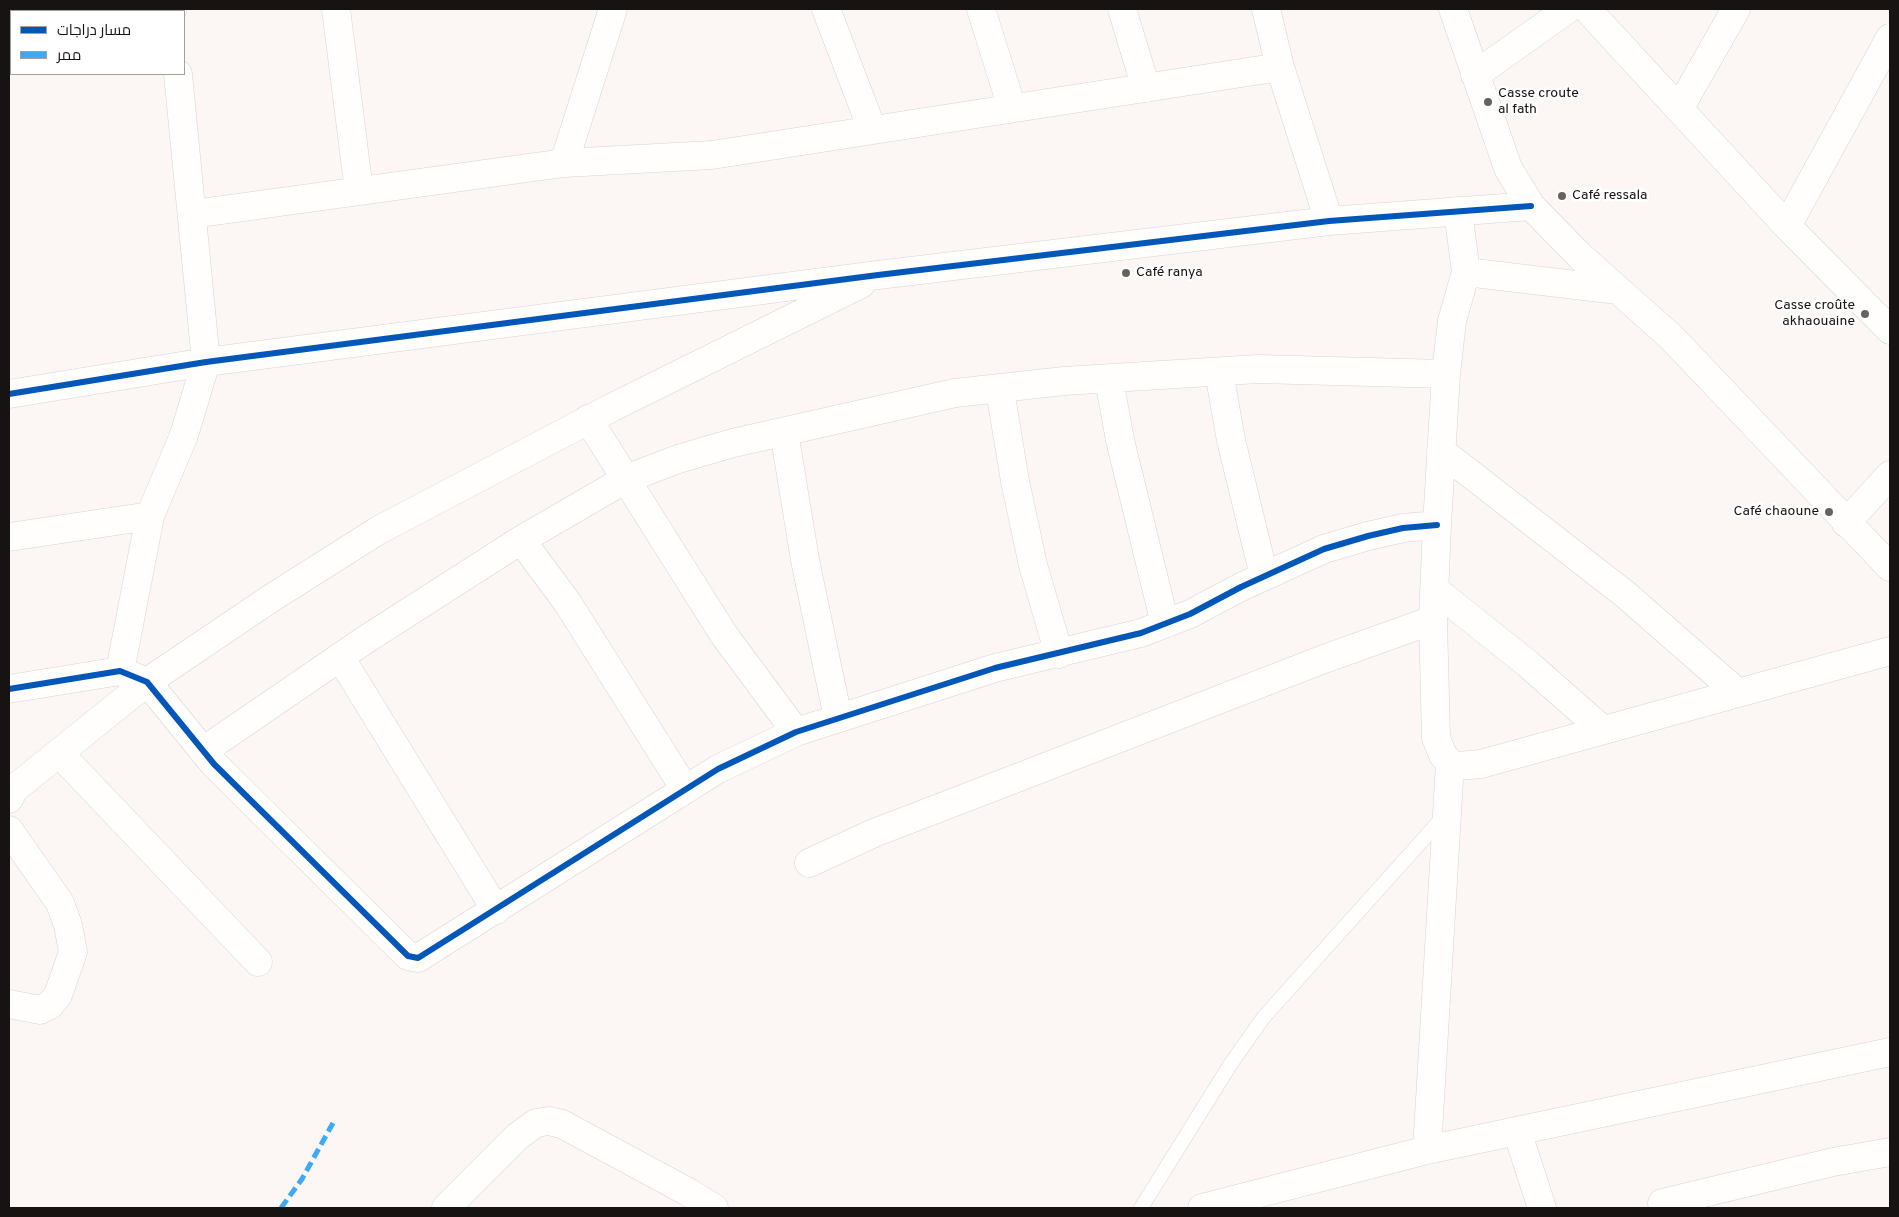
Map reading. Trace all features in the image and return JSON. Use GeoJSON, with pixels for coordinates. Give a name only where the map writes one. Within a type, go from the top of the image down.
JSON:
{"type":"FeatureCollection","features":[{"type":"Feature","properties":{"kind":"street"},"geometry":{"type":"LineString","coordinates":[[336,9],[359,191]]}},
{"type":"Feature","properties":{"kind":"street"},"geometry":{"type":"LineString","coordinates":[[564,163],[613,9]]}},
{"type":"Feature","properties":{"kind":"street"},"geometry":{"type":"LineString","coordinates":[[826,9],[872,129]]}},
{"type":"Feature","properties":{"kind":"street"},"geometry":{"type":"LineString","coordinates":[[981,9],[1012,108]]}},
{"type":"Feature","properties":{"kind":"street"},"geometry":{"type":"LineString","coordinates":[[1122,9],[1146,88]]}},
{"type":"Feature","properties":{"kind":"street"},"geometry":{"type":"LineString","coordinates":[[1266,9],[1280,67],[1329,221]]}},
{"type":"Feature","properties":{"kind":"street"},"geometry":{"type":"LineString","coordinates":[[1453,9],[1508,168],[1531,206],[1580,256],[1671,337],[1846,523],[1890,567]]}},
{"type":"Feature","properties":{"kind":"street"},"geometry":{"type":"LineString","coordinates":[[1475,75],[1568,9]]}},
{"type":"Feature","properties":{"kind":"street"},"geometry":{"type":"LineString","coordinates":[[1586,9],[1786,226],[1889,326]]}},
{"type":"Feature","properties":{"kind":"street"},"geometry":{"type":"LineString","coordinates":[[1679,109],[1736,9]]}},
{"type":"Feature","properties":{"kind":"street"},"geometry":{"type":"LineString","coordinates":[[1786,226],[1890,38]]}},
{"type":"Feature","properties":{"kind":"street"},"geometry":{"type":"LineString","coordinates":[[193,214],[564,163],[712,155],[1280,67]]}},
{"type":"Feature","properties":{"kind":"street"},"geometry":{"type":"LineString","coordinates":[[120,671],[150,516],[184,435],[206,362],[178,75]]}},
{"type":"Feature","properties":{"kind":"street"},"geometry":{"type":"LineString","coordinates":[[9,394],[206,362],[878,275],[1329,221],[1531,206]]}},
{"type":"Feature","properties":{"kind":"street"},"geometry":{"type":"LineString","coordinates":[[1458,211],[1466,272],[1452,321],[1446,374],[1433,620],[1436,738],[1443,755],[1450,763],[1457,766],[1481,764],[1890,652]]}},
{"type":"Feature","properties":{"kind":"street"},"geometry":{"type":"LineString","coordinates":[[1466,272],[1618,290]]}},
{"type":"Feature","properties":{"kind":"street"},"geometry":{"type":"LineString","coordinates":[[9,799],[14,789],[147,682],[273,597],[379,530],[588,419],[702,361],[786,323],[878,275]]}},
{"type":"Feature","properties":{"kind":"street"},"geometry":{"type":"LineString","coordinates":[[203,751],[340,656],[521,540],[626,479],[678,459],[784,432],[955,393],[1000,390],[1064,381],[1109,380],[1258,369],[1446,374]]}},
{"type":"Feature","properties":{"kind":"street"},"geometry":{"type":"LineString","coordinates":[[1219,372],[1231,440],[1264,576]]}},
{"type":"Feature","properties":{"kind":"street"},"geometry":{"type":"LineString","coordinates":[[1109,380],[1124,458],[1165,624]]}},
{"type":"Feature","properties":{"kind":"street"},"geometry":{"type":"LineString","coordinates":[[1000,390],[1015,480],[1033,565],[1059,654]]}},
{"type":"Feature","properties":{"kind":"street"},"geometry":{"type":"LineString","coordinates":[[588,419],[724,635],[796,732]]}},
{"type":"Feature","properties":{"kind":"street"},"geometry":{"type":"LineString","coordinates":[[784,432],[805,560],[838,718]]}},
{"type":"Feature","properties":{"kind":"street"},"geometry":{"type":"LineString","coordinates":[[1441,451],[1626,595],[1738,693]]}},
{"type":"Feature","properties":{"kind":"street"},"geometry":{"type":"LineString","coordinates":[[1846,523],[1890,475]]}},
{"type":"Feature","properties":{"kind":"street"},"geometry":{"type":"LineString","coordinates":[[9,537],[150,516]]}},
{"type":"Feature","properties":{"kind":"street"},"geometry":{"type":"LineString","coordinates":[[9,689],[120,671],[147,682],[203,751],[408,956],[418,958],[685,789],[734,760],[796,732],[995,668],[1141,633],[1190,614],[1264,576],[1324,549],[1403,528],[1437,525]]}},
{"type":"Feature","properties":{"kind":"street"},"geometry":{"type":"LineString","coordinates":[[521,540],[567,602],[685,789]]}},
{"type":"Feature","properties":{"kind":"street"},"geometry":{"type":"LineString","coordinates":[[1434,589],[1528,664],[1603,730]]}},
{"type":"Feature","properties":{"kind":"street"},"geometry":{"type":"LineString","coordinates":[[808,863],[874,833],[1324,659],[1433,620]]}},
{"type":"Feature","properties":{"kind":"street"},"geometry":{"type":"LineString","coordinates":[[340,656],[496,910]]}},
{"type":"Feature","properties":{"kind":"street"},"geometry":{"type":"LineString","coordinates":[[59,753],[258,962]]}},
{"type":"Feature","properties":{"kind":"street"},"geometry":{"type":"LineString","coordinates":[[1427,1150],[1450,763]]}},
{"type":"Feature","properties":{"kind":"street"},"geometry":{"type":"LineString","coordinates":[[9,830],[60,903],[68,925],[73,952],[58,995],[50,1005],[40,1010],[9,1004]]}},
{"type":"Feature","properties":{"kind":"street"},"geometry":{"type":"LineString","coordinates":[[1202,1208],[1427,1150],[1890,1052]]}},
{"type":"Feature","properties":{"kind":"street"},"geometry":{"type":"LineString","coordinates":[[446,1208],[518,1136],[536,1123],[549,1121],[579,1133],[714,1208]]}},
{"type":"Feature","properties":{"kind":"street"},"geometry":{"type":"LineString","coordinates":[[1517,1132],[1542,1208]]}},
{"type":"Feature","properties":{"kind":"street"},"geometry":{"type":"LineString","coordinates":[[1662,1204],[1850,1159],[1890,1152]]}},
{"type":"Feature","properties":{"kind":"lane"},"geometry":{"type":"LineString","coordinates":[[1141,1208],[1230,1065],[1263,1018],[1447,813]]}},
{"type":"Feature","properties":{"kind":"marked path"},"geometry":{"type":"LineString","coordinates":[[281,1208],[302,1179],[333,1123]]}},
{"type":"Feature","properties":{"kind":"cycle path"},"geometry":{"type":"LineString","coordinates":[[9,394],[206,362],[878,275],[1329,221],[1531,206]]}},
{"type":"Feature","properties":{"kind":"cycle path"},"geometry":{"type":"LineString","coordinates":[[9,689],[120,671],[147,682],[214,764],[408,956],[418,958],[718,769],[796,732],[995,668],[1141,633],[1190,614],[1241,587],[1324,549],[1403,528],[1437,525]]}},
{"type":"Feature","properties":{"kind":"place","name":"Casse croute al fath"},"geometry":{"type":"Point","coordinates":[1488,102]}},
{"type":"Feature","properties":{"kind":"place","name":"Café ressala"},"geometry":{"type":"Point","coordinates":[1562,196]}},
{"type":"Feature","properties":{"kind":"place","name":"Café ranya"},"geometry":{"type":"Point","coordinates":[1126,273]}},
{"type":"Feature","properties":{"kind":"place","name":"Casse croûte akhaouaine"},"geometry":{"type":"Point","coordinates":[1865,314]}},
{"type":"Feature","properties":{"kind":"place","name":"Café chaoune"},"geometry":{"type":"Point","coordinates":[1829,512]}}]}
